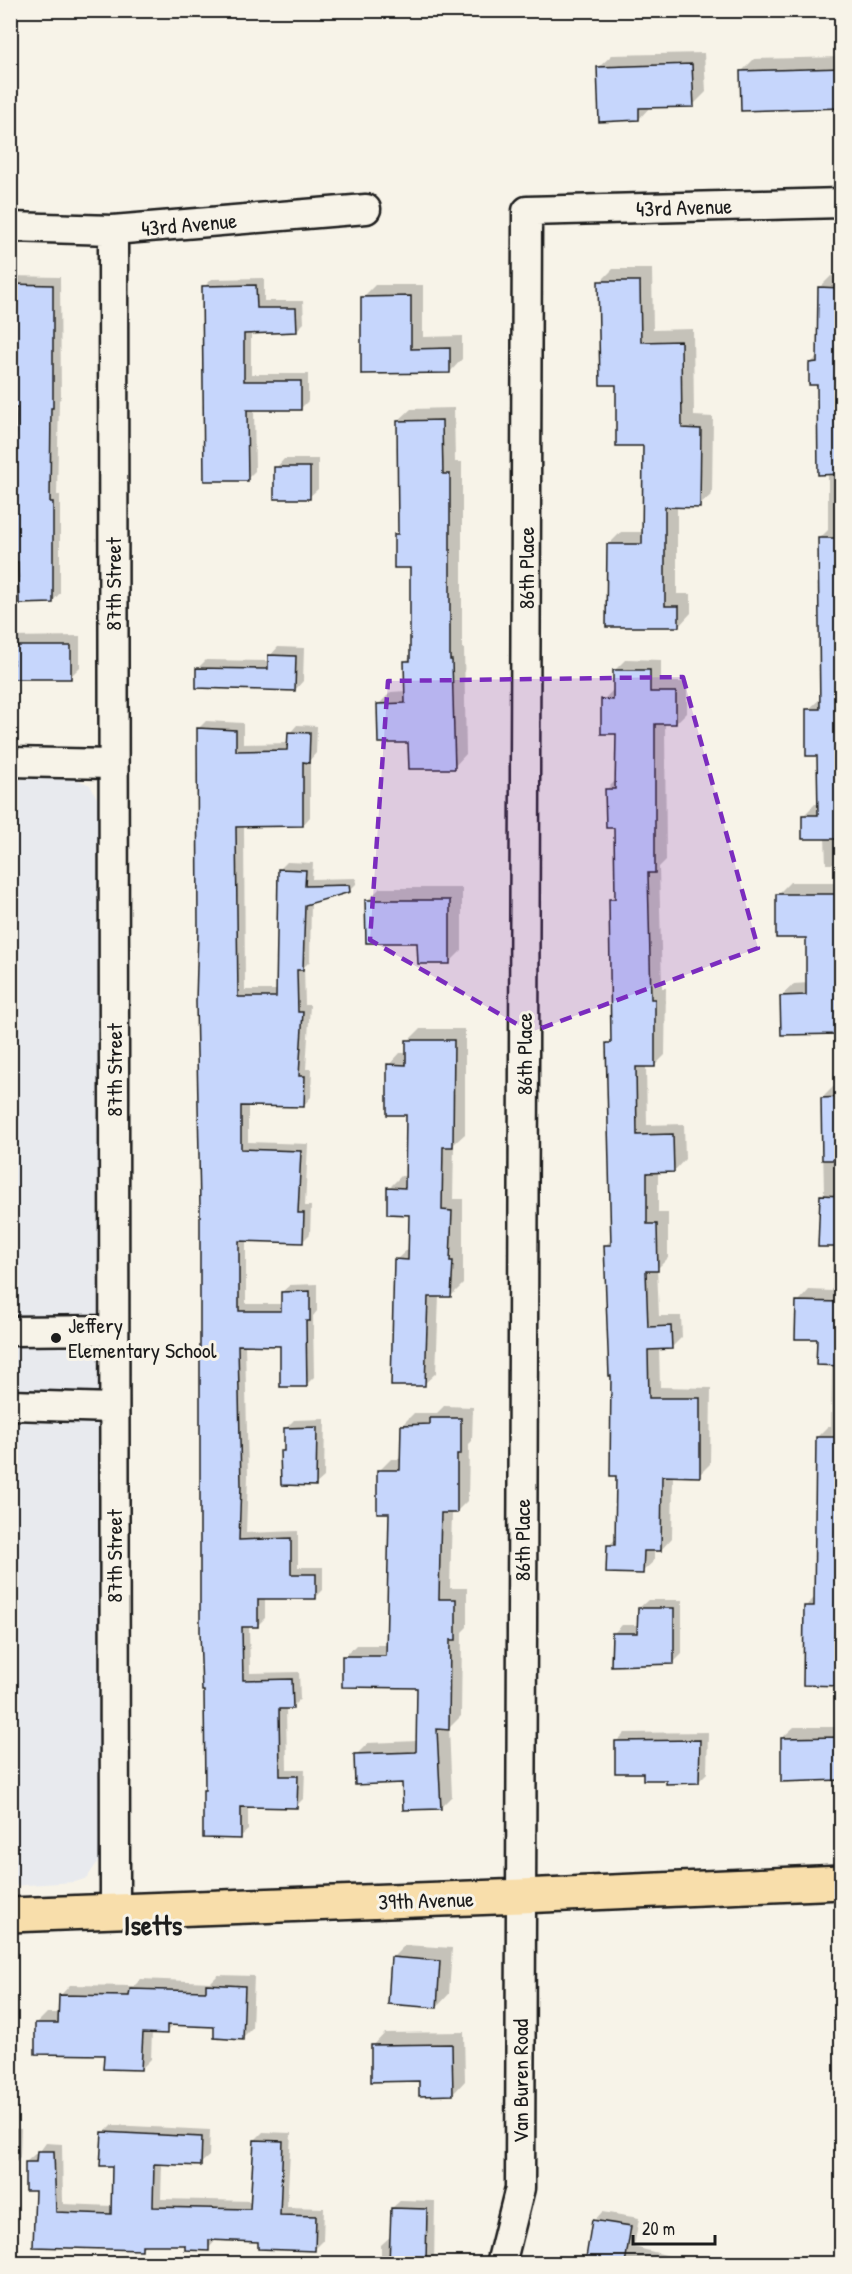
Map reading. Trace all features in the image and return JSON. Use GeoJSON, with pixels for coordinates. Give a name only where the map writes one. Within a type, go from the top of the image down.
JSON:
{"type":"FeatureCollection","features":[{"type":"Feature","properties":{"kind":"main road","name":"39th Avenue"},"geometry":{"type":"LineString","coordinates":[[10,1915],[842,1882]]}},
{"type":"Feature","properties":{"kind":"street","name":"43rd Avenue"},"geometry":{"type":"LineString","coordinates":[[527,211],[842,203]]}},
{"type":"Feature","properties":{"kind":"street","name":"43rd Avenue"},"geometry":{"type":"LineString","coordinates":[[10,227],[113,230],[366,209]]}},
{"type":"Feature","properties":{"kind":"street","name":"86th Place"},"geometry":{"type":"LineString","coordinates":[[521,1896],[527,211]]}},
{"type":"Feature","properties":{"kind":"street","name":"87th Street"},"geometry":{"type":"LineString","coordinates":[[113,230],[115,1911]]}},
{"type":"Feature","properties":{"kind":"street"},"geometry":{"type":"LineString","coordinates":[[10,762],[113,764]]}},
{"type":"Feature","properties":{"kind":"street"},"geometry":{"type":"LineString","coordinates":[[10,1331],[114,1330]]}},
{"type":"Feature","properties":{"kind":"street"},"geometry":{"type":"LineString","coordinates":[[10,1405],[114,1408]]}},
{"type":"Feature","properties":{"kind":"street","name":"Van Buren Road"},"geometry":{"type":"LineString","coordinates":[[501,2264],[520,2188],[521,1896]]}},
{"type":"Feature","properties":{"kind":"highlighted area"},"geometry":{"type":"Polygon","coordinates":[[[683,677],[758,948],[531,1032],[370,940],[388,681],[683,677]]]}},
{"type":"Feature","properties":{"kind":"shaded area","name":"Jeffery Elementary School"},"geometry":{"type":"Polygon","coordinates":[[[10,779],[76,779],[90,785],[98,800],[100,832],[101,1843],[99,1860],[87,1878],[75,1882],[11,1886],[10,779]]]}},
{"type":"Feature","properties":{"kind":"building"},"geometry":{"type":"Polygon","coordinates":[[[692,64],[694,107],[639,108],[639,120],[599,122],[597,67],[692,64]]]}},
{"type":"Feature","properties":{"kind":"building"},"geometry":{"type":"Polygon","coordinates":[[[842,68],[842,108],[741,111],[740,71],[842,68]]]}},
{"type":"Feature","properties":{"kind":"building"},"geometry":{"type":"Polygon","coordinates":[[[598,281],[640,281],[641,342],[681,341],[682,428],[701,429],[700,508],[665,507],[665,606],[679,606],[679,627],[606,627],[607,544],[642,544],[643,446],[616,446],[616,385],[600,385],[598,281]]]}},
{"type":"Feature","properties":{"kind":"building"},"geometry":{"type":"Polygon","coordinates":[[[10,284],[53,285],[50,502],[53,502],[53,603],[19,604],[18,562],[13,562],[17,408],[10,408],[10,284]]]}},
{"type":"Feature","properties":{"kind":"building"},"geometry":{"type":"Polygon","coordinates":[[[256,285],[257,308],[296,308],[297,332],[244,334],[244,381],[301,381],[301,410],[247,410],[248,481],[204,481],[202,286],[256,285]]]}},
{"type":"Feature","properties":{"kind":"building"},"geometry":{"type":"Polygon","coordinates":[[[818,287],[842,288],[842,474],[818,475],[817,385],[809,385],[809,363],[817,362],[818,287]]]}},
{"type":"Feature","properties":{"kind":"building"},"geometry":{"type":"Polygon","coordinates":[[[411,296],[411,349],[450,348],[450,373],[361,374],[361,297],[411,296]]]}},
{"type":"Feature","properties":{"kind":"building"},"geometry":{"type":"Polygon","coordinates":[[[442,420],[443,474],[450,474],[450,660],[452,660],[455,769],[409,769],[408,743],[378,743],[377,704],[405,703],[404,661],[410,661],[410,568],[394,568],[394,534],[398,534],[397,421],[442,420]]]}},
{"type":"Feature","properties":{"kind":"building"},"geometry":{"type":"Polygon","coordinates":[[[274,467],[310,467],[310,499],[274,499],[274,467]]]}},
{"type":"Feature","properties":{"kind":"building"},"geometry":{"type":"Polygon","coordinates":[[[818,538],[842,538],[842,839],[802,839],[802,815],[818,815],[817,756],[806,756],[806,709],[820,709],[818,538]]]}},
{"type":"Feature","properties":{"kind":"building"},"geometry":{"type":"Polygon","coordinates":[[[13,646],[71,646],[71,679],[13,679],[13,646]]]}},
{"type":"Feature","properties":{"kind":"building"},"geometry":{"type":"Polygon","coordinates":[[[268,655],[296,656],[295,691],[196,688],[196,668],[268,669],[268,655]]]}},
{"type":"Feature","properties":{"kind":"building"},"geometry":{"type":"Polygon","coordinates":[[[613,670],[650,670],[650,692],[676,692],[676,724],[655,724],[655,873],[648,873],[651,999],[655,999],[655,1067],[636,1067],[637,1135],[673,1134],[674,1172],[647,1173],[647,1224],[657,1224],[658,1271],[646,1271],[648,1327],[671,1326],[672,1349],[648,1350],[649,1398],[700,1398],[700,1477],[662,1476],[661,1551],[644,1551],[643,1574],[606,1573],[607,1545],[615,1545],[616,1476],[610,1476],[611,1376],[609,1376],[604,1245],[611,1245],[606,1043],[611,1043],[609,899],[615,899],[614,828],[606,828],[605,789],[615,789],[616,734],[601,734],[601,699],[613,700],[613,670]]]}},
{"type":"Feature","properties":{"kind":"building"},"geometry":{"type":"Polygon","coordinates":[[[197,728],[236,730],[236,751],[287,750],[288,732],[310,733],[309,763],[303,762],[303,826],[236,827],[238,997],[276,997],[278,869],[306,870],[305,886],[349,885],[350,892],[305,905],[303,970],[297,970],[298,1012],[303,1012],[299,1076],[305,1076],[304,1107],[241,1106],[241,1149],[301,1151],[298,1213],[304,1213],[303,1243],[239,1241],[239,1311],[281,1311],[281,1292],[310,1291],[310,1321],[306,1321],[307,1387],[280,1387],[280,1346],[238,1345],[241,1485],[239,1540],[291,1538],[291,1574],[316,1574],[316,1599],[258,1599],[258,1627],[242,1627],[243,1680],[292,1679],[293,1709],[279,1709],[280,1776],[298,1776],[297,1808],[241,1807],[241,1839],[203,1838],[203,1790],[205,1790],[204,1691],[202,1691],[200,1631],[200,1206],[196,1002],[197,728]]]}},
{"type":"Feature","properties":{"kind":"building"},"geometry":{"type":"Polygon","coordinates":[[[776,894],[842,894],[842,1034],[781,1035],[780,996],[806,995],[806,938],[776,938],[776,894]]]}},
{"type":"Feature","properties":{"kind":"building"},"geometry":{"type":"Polygon","coordinates":[[[365,900],[450,900],[450,964],[418,964],[417,943],[366,943],[365,900]]]}},
{"type":"Feature","properties":{"kind":"building"},"geometry":{"type":"Polygon","coordinates":[[[406,1040],[454,1040],[453,1147],[443,1147],[442,1210],[452,1211],[451,1297],[428,1297],[425,1386],[391,1386],[394,1259],[408,1260],[409,1215],[387,1214],[387,1187],[405,1188],[406,1115],[387,1115],[387,1064],[406,1065],[406,1040]]]}},
{"type":"Feature","properties":{"kind":"building"},"geometry":{"type":"Polygon","coordinates":[[[842,1097],[842,1160],[822,1160],[821,1098],[842,1097]]]}},
{"type":"Feature","properties":{"kind":"building"},"geometry":{"type":"Polygon","coordinates":[[[820,1195],[842,1196],[842,1247],[818,1247],[820,1195]]]}},
{"type":"Feature","properties":{"kind":"building"},"geometry":{"type":"Polygon","coordinates":[[[796,1301],[842,1302],[842,1366],[816,1365],[817,1339],[795,1339],[796,1301]]]}},
{"type":"Feature","properties":{"kind":"building"},"geometry":{"type":"Polygon","coordinates":[[[430,1418],[461,1418],[461,1454],[457,1454],[457,1513],[441,1513],[440,1552],[439,1599],[456,1599],[456,1640],[450,1640],[449,1730],[437,1729],[441,1809],[403,1810],[402,1783],[355,1785],[354,1754],[416,1752],[417,1688],[342,1687],[342,1656],[386,1656],[389,1513],[377,1513],[377,1470],[400,1470],[401,1425],[430,1424],[430,1418]]]}},
{"type":"Feature","properties":{"kind":"building"},"geometry":{"type":"Polygon","coordinates":[[[317,1427],[316,1486],[281,1485],[280,1451],[284,1451],[284,1428],[317,1427]]]}},
{"type":"Feature","properties":{"kind":"building"},"geometry":{"type":"Polygon","coordinates":[[[816,1437],[842,1437],[842,1686],[803,1685],[804,1606],[814,1606],[816,1437]]]}},
{"type":"Feature","properties":{"kind":"building"},"geometry":{"type":"Polygon","coordinates":[[[638,1608],[674,1608],[674,1664],[611,1666],[612,1633],[637,1633],[638,1608]]]}},
{"type":"Feature","properties":{"kind":"building"},"geometry":{"type":"Polygon","coordinates":[[[841,1737],[841,1780],[781,1782],[781,1738],[841,1737]]]}},
{"type":"Feature","properties":{"kind":"building"},"geometry":{"type":"Polygon","coordinates":[[[700,1740],[699,1783],[666,1784],[666,1780],[643,1780],[643,1773],[615,1773],[615,1741],[700,1740]]]}},
{"type":"Feature","properties":{"kind":"building"},"geometry":{"type":"Polygon","coordinates":[[[391,1957],[440,1961],[437,2008],[388,2004],[391,1957]]]}},
{"type":"Feature","properties":{"kind":"building"},"geometry":{"type":"Polygon","coordinates":[[[206,1984],[245,1986],[243,2040],[214,2038],[214,2027],[167,2025],[167,2034],[143,2033],[141,2070],[103,2069],[104,2055],[35,2054],[35,2023],[58,2023],[59,1995],[129,1996],[130,1989],[206,1991],[206,1984]]]}},
{"type":"Feature","properties":{"kind":"building"},"geometry":{"type":"Polygon","coordinates":[[[452,2044],[453,2095],[419,2096],[419,2081],[371,2082],[371,2045],[452,2044]]]}},
{"type":"Feature","properties":{"kind":"building"},"geometry":{"type":"Polygon","coordinates":[[[102,2132],[202,2137],[201,2166],[154,2164],[153,2207],[250,2209],[254,2140],[283,2141],[280,2215],[316,2216],[315,2251],[258,2249],[258,2242],[209,2240],[209,2251],[185,2250],[185,2245],[142,2245],[142,2250],[33,2247],[35,2191],[25,2191],[25,2162],[36,2162],[37,2151],[54,2151],[56,2212],[111,2214],[112,2166],[100,2166],[102,2132]]]}},
{"type":"Feature","properties":{"kind":"building"},"geometry":{"type":"Polygon","coordinates":[[[391,2208],[427,2209],[426,2264],[389,2264],[391,2208]]]}},
{"type":"Feature","properties":{"kind":"building"},"geometry":{"type":"Polygon","coordinates":[[[592,2220],[631,2226],[625,2264],[585,2264],[592,2220]]]}},
{"type":"Feature","properties":{"kind":"place","name":"Jeffery Elementary School"},"geometry":{"type":"Point","coordinates":[56,1338]}},
{"type":"Feature","properties":{"kind":"district","name":"Isetts"},"geometry":{"type":"Point","coordinates":[153,1925]}}]}
